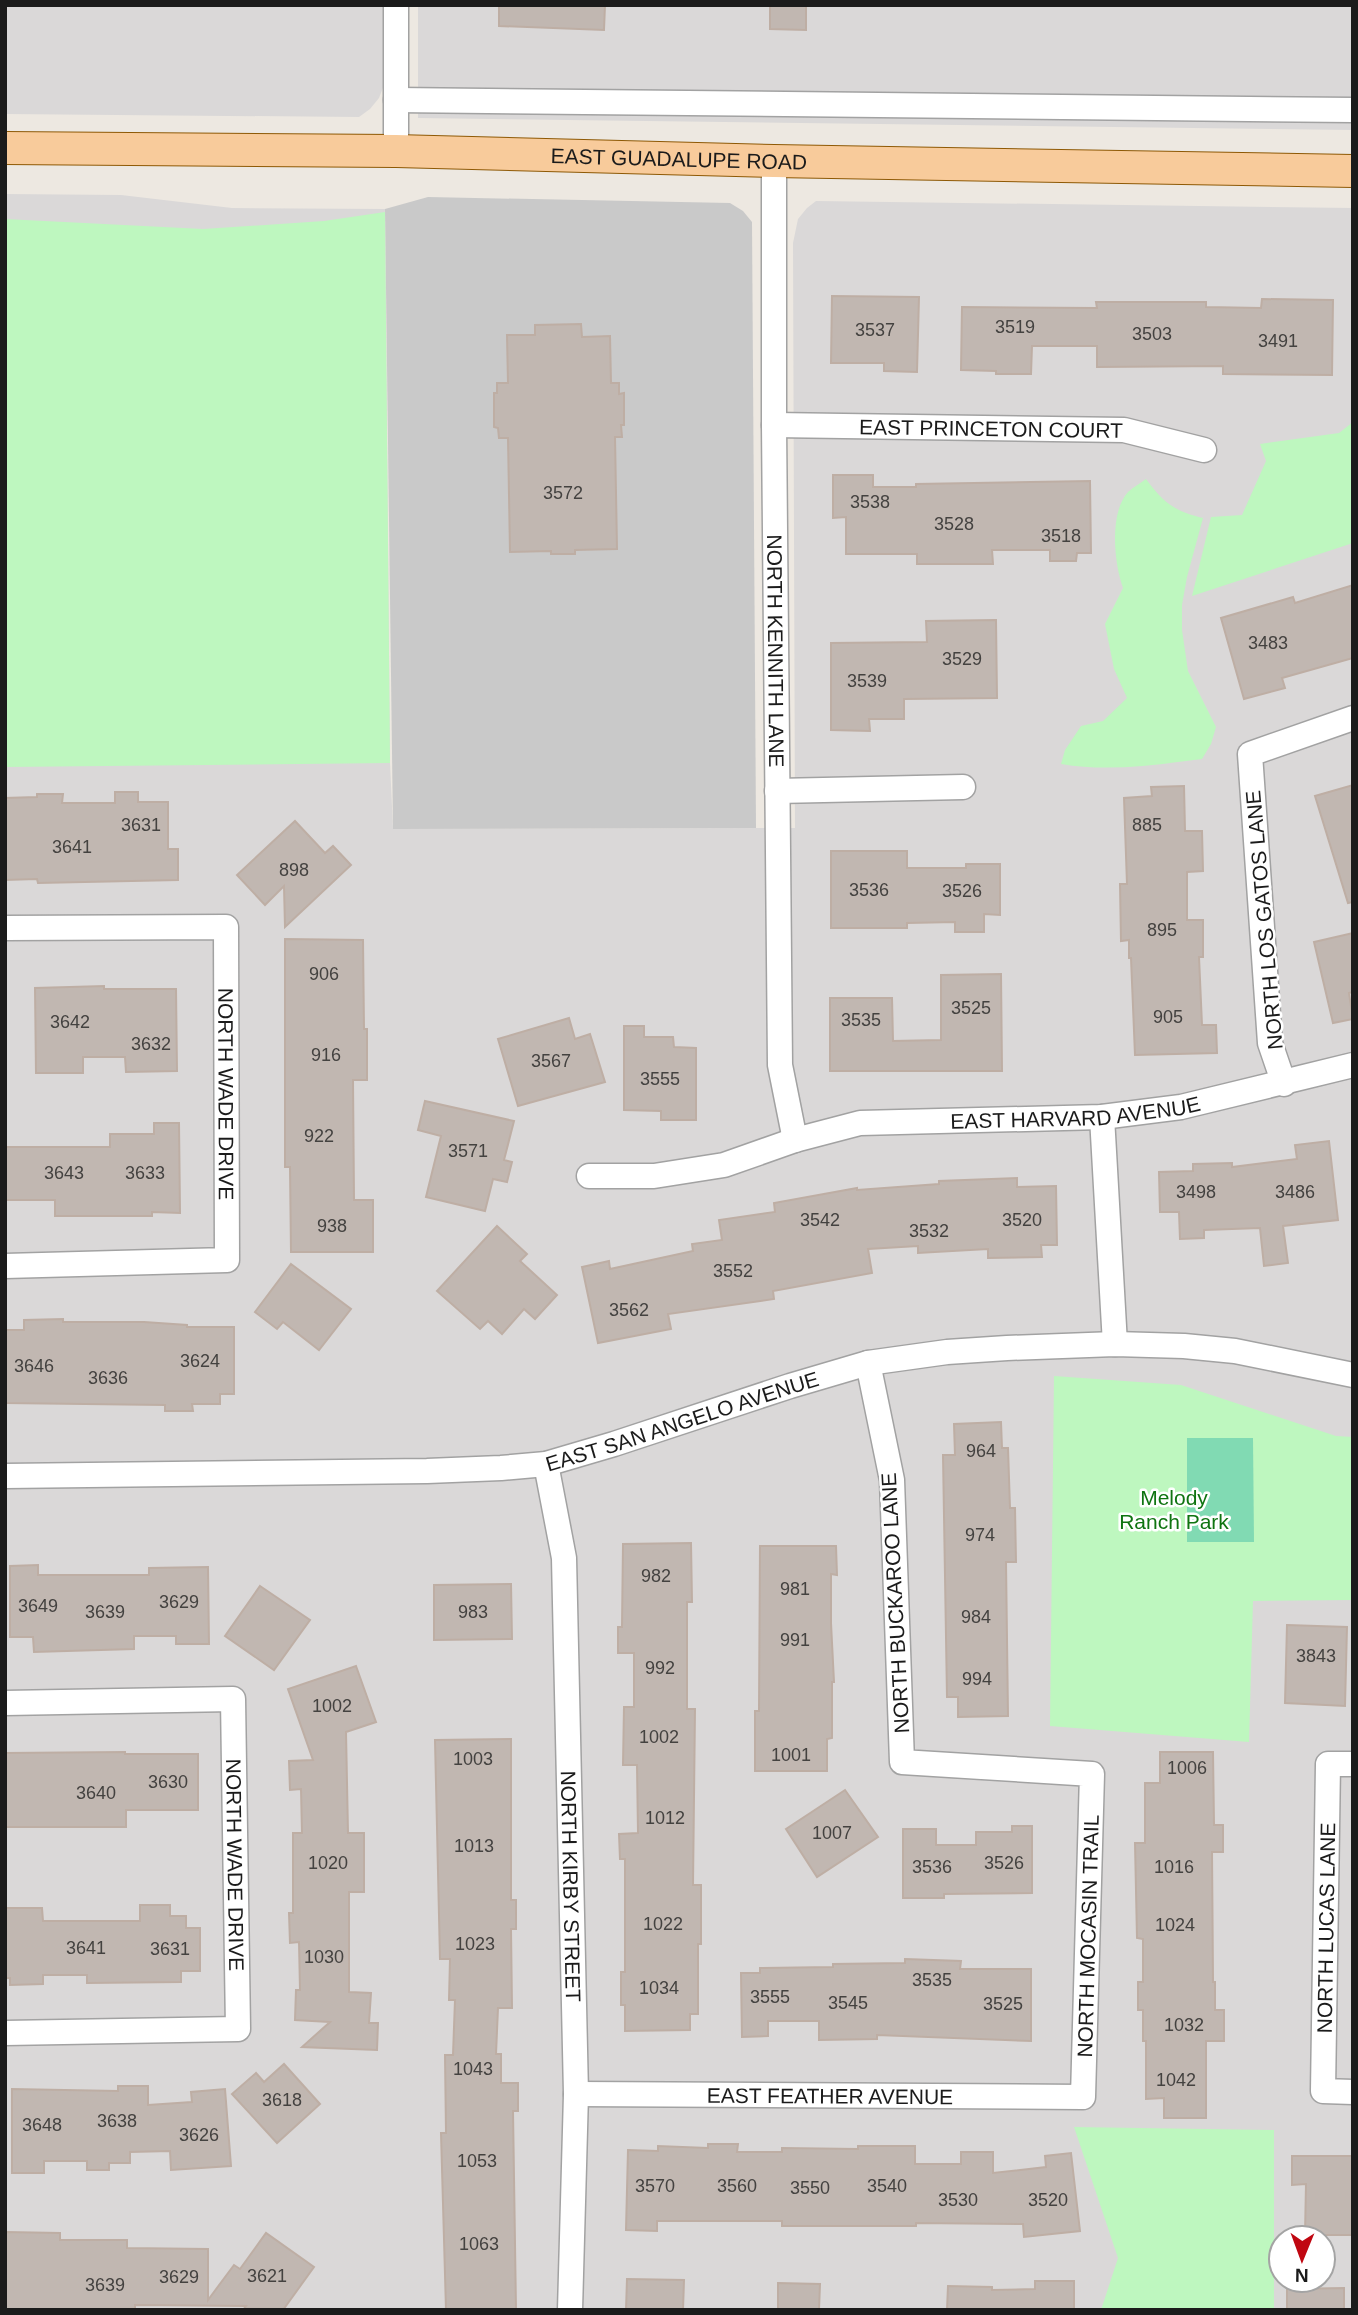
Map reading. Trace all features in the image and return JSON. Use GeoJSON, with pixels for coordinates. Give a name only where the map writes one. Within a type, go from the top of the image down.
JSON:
{"type":"FeatureCollection","features":[{"type":"Feature","properties":{"kind":"main road","name":"EAST GUADALUPE ROAD"},"geometry":{"type":"LineString","coordinates":[[5,148],[396,151],[1353,171]]}},
{"type":"Feature","properties":{"kind":"street"},"geometry":{"type":"LineString","coordinates":[[396,5],[396,151]]}},
{"type":"Feature","properties":{"kind":"street"},"geometry":{"type":"LineString","coordinates":[[396,100],[1353,110]]}},
{"type":"Feature","properties":{"kind":"street","name":"NORTH KENNITH LANE"},"geometry":{"type":"LineString","coordinates":[[774,161],[780,1065],[795,1140]]}},
{"type":"Feature","properties":{"kind":"street","name":"EAST PRINCETON COURT"},"geometry":{"type":"LineString","coordinates":[[774,425],[1124,430],[1204,450]]}},
{"type":"Feature","properties":{"kind":"street","name":"NORTH LOS GATOS LANE"},"geometry":{"type":"LineString","coordinates":[[1284,1084],[1270,1043],[1250,754],[1353,718]]}},
{"type":"Feature","properties":{"kind":"street"},"geometry":{"type":"LineString","coordinates":[[777,791],[963,787]]}},
{"type":"Feature","properties":{"kind":"street","name":"NORTH WADE DRIVE"},"geometry":{"type":"LineString","coordinates":[[5,928],[226,927],[227,1261],[5,1266]]}},
{"type":"Feature","properties":{"kind":"street","name":"EAST HARVARD AVENUE"},"geometry":{"type":"LineString","coordinates":[[589,1176],[654,1176],[724,1164],[795,1140],[860,1123],[1102,1117],[1181,1107],[1353,1065]]}},
{"type":"Feature","properties":{"kind":"street"},"geometry":{"type":"LineString","coordinates":[[1102,1117],[1115,1344]]}},
{"type":"Feature","properties":{"kind":"street","name":"EAST SAN ANGELO AVENUE"},"geometry":{"type":"LineString","coordinates":[[5,1476],[426,1471],[546,1464],[868,1363],[947,1352],[1115,1344],[1184,1346],[1235,1351],[1353,1375]]}},
{"type":"Feature","properties":{"kind":"street","name":"NORTH BUCKAROO LANE"},"geometry":{"type":"LineString","coordinates":[[868,1363],[892,1479],[902,1762],[1092,1774]]}},
{"type":"Feature","properties":{"kind":"street","name":"NORTH KIRBY STREET"},"geometry":{"type":"LineString","coordinates":[[546,1464],[564,1558],[576,2094],[570,2310]]}},
{"type":"Feature","properties":{"kind":"street","name":"NORTH WADE DRIVE"},"geometry":{"type":"LineString","coordinates":[[5,1703],[233,1699],[238,2029],[5,2033]]}},
{"type":"Feature","properties":{"kind":"street","name":"NORTH LUCAS LANE"},"geometry":{"type":"LineString","coordinates":[[1353,1764],[1328,1764],[1323,2091],[1353,2092]]}},
{"type":"Feature","properties":{"kind":"street","name":"NORTH MOCASIN TRAIL"},"geometry":{"type":"LineString","coordinates":[[1083,2097],[1092,1774]]}},
{"type":"Feature","properties":{"kind":"street","name":"EAST FEATHER AVENUE"},"geometry":{"type":"LineString","coordinates":[[576,2094],[1083,2097]]}},
{"type":"Feature","properties":{"kind":"shaded area"},"geometry":{"type":"Polygon","coordinates":[[[5,5],[383,5],[384,85],[379,98],[359,117],[5,114],[5,5]]]}},
{"type":"Feature","properties":{"kind":"shaded area"},"geometry":{"type":"Polygon","coordinates":[[[418,5],[1353,5],[1353,130],[418,118],[418,5]]]}},
{"type":"Feature","properties":{"kind":"shaded area"},"geometry":{"type":"Polygon","coordinates":[[[5,194],[121,195],[232,208],[385,209],[390,763],[393,829],[795,828],[793,243],[798,219],[816,201],[1353,208],[1353,2310],[5,2310],[5,194]]]}},
{"type":"Feature","properties":{"kind":"shaded area"},"geometry":{"type":"Polygon","coordinates":[[[428,197],[730,203],[743,211],[752,222],[756,828],[393,829],[385,209],[428,197]]]}},
{"type":"Feature","properties":{"kind":"green space"},"geometry":{"type":"Polygon","coordinates":[[[385,212],[390,763],[5,767],[5,219],[203,229],[324,221],[385,212]]]}},
{"type":"Feature","properties":{"kind":"green space"},"geometry":{"type":"Polygon","coordinates":[[[1353,422],[1353,543],[1192,596],[1211,517],[1242,515],[1266,461],[1260,444],[1339,433],[1353,422]]]}},
{"type":"Feature","properties":{"kind":"green space"},"geometry":{"type":"Polygon","coordinates":[[[1146,479],[1170,505],[1203,518],[1187,577],[1182,605],[1182,630],[1188,671],[1216,727],[1211,744],[1202,759],[1114,768],[1061,764],[1065,750],[1081,726],[1103,721],[1127,698],[1114,669],[1105,624],[1123,588],[1117,565],[1115,538],[1118,512],[1128,492],[1146,479]]]}},
{"type":"Feature","properties":{"kind":"green space","name":"Melody Ranch Park"},"geometry":{"type":"Polygon","coordinates":[[[1054,1376],[1181,1385],[1336,1436],[1353,1437],[1353,1600],[1253,1601],[1249,1742],[1050,1726],[1054,1376]]]}},
{"type":"Feature","properties":{"kind":"green space"},"geometry":{"type":"Polygon","coordinates":[[[1187,1438],[1253,1438],[1254,1542],[1187,1542],[1187,1438]]]}},
{"type":"Feature","properties":{"kind":"green space"},"geometry":{"type":"Polygon","coordinates":[[[1074,2127],[1274,2130],[1274,2224],[1267,2224],[1267,2294],[1274,2294],[1274,2310],[1101,2310],[1118,2258],[1074,2127]]]}},
{"type":"Feature","properties":{"kind":"building"},"geometry":{"type":"Polygon","coordinates":[[[499,5],[605,5],[604,30],[499,26],[499,5]]]}},
{"type":"Feature","properties":{"kind":"building"},"geometry":{"type":"Polygon","coordinates":[[[770,5],[806,5],[806,30],[770,29],[770,5]]]}},
{"type":"Feature","properties":{"kind":"building"},"geometry":{"type":"Polygon","coordinates":[[[832,296],[919,297],[917,372],[884,371],[884,363],[831,363],[832,296]]]}},
{"type":"Feature","properties":{"kind":"building"},"geometry":{"type":"Polygon","coordinates":[[[1262,299],[1333,300],[1332,375],[1223,374],[1223,366],[1097,367],[1097,346],[1032,346],[1031,374],[961,370],[962,307],[1097,308],[1096,302],[1206,302],[1206,307],[1261,308],[1262,299]]]}},
{"type":"Feature","properties":{"kind":"building"},"geometry":{"type":"Polygon","coordinates":[[[581,324],[582,337],[610,336],[611,383],[619,383],[619,394],[624,393],[622,437],[615,437],[617,549],[575,550],[575,554],[551,554],[551,551],[510,552],[508,438],[499,438],[498,428],[494,427],[494,393],[497,393],[497,383],[508,383],[507,335],[535,335],[535,325],[581,324]]]}},
{"type":"Feature","properties":{"kind":"building"},"geometry":{"type":"Polygon","coordinates":[[[833,475],[873,475],[873,487],[1090,481],[1091,553],[1077,553],[1076,561],[1050,561],[1050,550],[992,550],[993,564],[917,564],[917,554],[846,554],[846,517],[833,518],[833,475]]]}},
{"type":"Feature","properties":{"kind":"building"},"geometry":{"type":"Polygon","coordinates":[[[1353,585],[1353,658],[1282,678],[1285,688],[1244,699],[1221,618],[1293,597],[1295,603],[1353,585]]]}},
{"type":"Feature","properties":{"kind":"building"},"geometry":{"type":"Polygon","coordinates":[[[996,620],[997,698],[904,699],[904,719],[869,719],[870,731],[831,730],[831,643],[927,642],[926,621],[996,620]]]}},
{"type":"Feature","properties":{"kind":"building"},"geometry":{"type":"Polygon","coordinates":[[[1353,785],[1353,902],[1348,903],[1315,796],[1353,785]]]}},
{"type":"Feature","properties":{"kind":"building"},"geometry":{"type":"Polygon","coordinates":[[[1184,786],[1185,831],[1202,831],[1203,871],[1187,872],[1187,920],[1203,920],[1203,957],[1199,957],[1202,1025],[1216,1025],[1217,1053],[1135,1055],[1129,940],[1121,941],[1120,884],[1127,884],[1124,798],[1152,796],[1151,787],[1184,786]]]}},
{"type":"Feature","properties":{"kind":"building"},"geometry":{"type":"Polygon","coordinates":[[[115,792],[138,792],[138,802],[168,802],[168,849],[178,849],[178,880],[38,883],[37,879],[5,880],[5,798],[63,794],[62,803],[115,803],[115,792]]]}},
{"type":"Feature","properties":{"kind":"building"},"geometry":{"type":"Polygon","coordinates":[[[295,821],[325,853],[333,846],[351,865],[285,927],[284,886],[265,905],[237,875],[295,821]]]}},
{"type":"Feature","properties":{"kind":"building"},"geometry":{"type":"Polygon","coordinates":[[[831,851],[907,851],[907,868],[966,868],[966,864],[1000,864],[1000,915],[984,914],[984,932],[955,932],[955,922],[907,923],[907,928],[831,928],[831,851]]]}},
{"type":"Feature","properties":{"kind":"building"},"geometry":{"type":"Polygon","coordinates":[[[1353,933],[1353,992],[1349,993],[1353,1019],[1333,1023],[1314,942],[1353,933]]]}},
{"type":"Feature","properties":{"kind":"building"},"geometry":{"type":"Polygon","coordinates":[[[285,939],[363,940],[367,1080],[353,1080],[354,1200],[373,1200],[373,1252],[291,1252],[290,1167],[285,1167],[285,939]]]}},
{"type":"Feature","properties":{"kind":"building"},"geometry":{"type":"Polygon","coordinates":[[[1001,974],[1002,1071],[830,1071],[830,998],[892,998],[893,1041],[941,1040],[941,975],[1001,974]]]}},
{"type":"Feature","properties":{"kind":"building"},"geometry":{"type":"Polygon","coordinates":[[[104,986],[104,989],[176,989],[177,1071],[126,1072],[125,1057],[83,1057],[83,1073],[36,1073],[35,988],[104,986]]]}},
{"type":"Feature","properties":{"kind":"building"},"geometry":{"type":"Polygon","coordinates":[[[569,1018],[575,1039],[590,1034],[605,1082],[518,1106],[498,1039],[569,1018]]]}},
{"type":"Feature","properties":{"kind":"building"},"geometry":{"type":"Polygon","coordinates":[[[624,1026],[644,1026],[644,1037],[673,1037],[674,1047],[696,1048],[696,1120],[661,1120],[661,1111],[624,1110],[624,1026]]]}},
{"type":"Feature","properties":{"kind":"building"},"geometry":{"type":"Polygon","coordinates":[[[425,1101],[514,1121],[504,1160],[512,1162],[507,1182],[493,1179],[485,1211],[426,1197],[441,1136],[418,1130],[425,1101]]]}},
{"type":"Feature","properties":{"kind":"building"},"geometry":{"type":"Polygon","coordinates":[[[154,1123],[179,1123],[180,1213],[152,1212],[152,1216],[55,1216],[55,1200],[5,1200],[5,1147],[110,1147],[110,1134],[154,1134],[154,1123]]]}},
{"type":"Feature","properties":{"kind":"building"},"geometry":{"type":"Polygon","coordinates":[[[1329,1141],[1338,1220],[1283,1226],[1288,1263],[1264,1266],[1260,1228],[1204,1230],[1204,1238],[1180,1239],[1179,1212],[1160,1212],[1159,1172],[1193,1171],[1193,1164],[1232,1163],[1232,1167],[1297,1159],[1295,1145],[1329,1141]]]}},
{"type":"Feature","properties":{"kind":"building"},"geometry":{"type":"Polygon","coordinates":[[[1017,1178],[1017,1187],[1056,1186],[1057,1245],[1041,1245],[1042,1257],[988,1258],[988,1249],[918,1253],[918,1246],[868,1249],[872,1273],[773,1291],[774,1299],[668,1314],[671,1329],[598,1343],[582,1267],[609,1261],[610,1269],[693,1251],[692,1244],[722,1240],[719,1220],[775,1212],[774,1203],[857,1188],[1017,1178]]]}},
{"type":"Feature","properties":{"kind":"building"},"geometry":{"type":"Polygon","coordinates":[[[497,1226],[527,1254],[520,1261],[557,1295],[535,1319],[524,1309],[502,1334],[488,1321],[480,1329],[437,1291],[497,1226]]]}},
{"type":"Feature","properties":{"kind":"building"},"geometry":{"type":"Polygon","coordinates":[[[291,1264],[351,1309],[319,1350],[283,1322],[277,1329],[255,1312],[291,1264]]]}},
{"type":"Feature","properties":{"kind":"building"},"geometry":{"type":"Polygon","coordinates":[[[63,1319],[63,1322],[144,1322],[187,1327],[234,1327],[234,1394],[220,1394],[220,1404],[192,1404],[193,1411],[165,1411],[165,1405],[5,1403],[5,1330],[24,1330],[24,1320],[63,1319]]]}},
{"type":"Feature","properties":{"kind":"building"},"geometry":{"type":"Polygon","coordinates":[[[1001,1422],[1002,1448],[1008,1448],[1010,1508],[1015,1508],[1016,1562],[1006,1562],[1008,1716],[958,1717],[958,1697],[947,1697],[943,1455],[955,1455],[954,1424],[1001,1422]]]}},
{"type":"Feature","properties":{"kind":"building"},"geometry":{"type":"Polygon","coordinates":[[[691,1543],[692,1602],[687,1602],[687,1709],[695,1709],[693,1885],[701,1885],[698,2014],[690,2014],[690,2030],[625,2031],[625,2005],[621,2005],[621,1972],[625,1972],[625,1859],[620,1859],[619,1834],[638,1833],[637,1765],[623,1765],[624,1707],[634,1707],[634,1653],[618,1653],[618,1627],[622,1627],[623,1544],[691,1543]]]}},
{"type":"Feature","properties":{"kind":"building"},"geometry":{"type":"Polygon","coordinates":[[[760,1546],[836,1546],[837,1575],[831,1574],[834,1682],[832,1738],[827,1739],[827,1771],[755,1771],[755,1711],[759,1711],[760,1546]]]}},
{"type":"Feature","properties":{"kind":"building"},"geometry":{"type":"Polygon","coordinates":[[[38,1565],[38,1575],[149,1575],[149,1568],[208,1567],[209,1644],[176,1644],[176,1636],[134,1636],[134,1649],[34,1652],[33,1637],[10,1637],[10,1566],[38,1565]]]}},
{"type":"Feature","properties":{"kind":"building"},"geometry":{"type":"Polygon","coordinates":[[[511,1584],[512,1639],[434,1640],[434,1585],[511,1584]]]}},
{"type":"Feature","properties":{"kind":"building"},"geometry":{"type":"Polygon","coordinates":[[[260,1586],[310,1620],[274,1670],[225,1636],[260,1586]]]}},
{"type":"Feature","properties":{"kind":"building"},"geometry":{"type":"Polygon","coordinates":[[[1287,1625],[1347,1627],[1345,1706],[1285,1703],[1287,1625]]]}},
{"type":"Feature","properties":{"kind":"building"},"geometry":{"type":"Polygon","coordinates":[[[356,1666],[376,1722],[346,1732],[348,1833],[364,1833],[364,1892],[349,1892],[349,1992],[371,1993],[369,2023],[378,2023],[377,2050],[302,2047],[330,2022],[295,2020],[296,1990],[300,1990],[299,1942],[290,1943],[289,1913],[293,1913],[293,1833],[302,1833],[301,1789],[290,1790],[289,1761],[313,1760],[288,1689],[356,1666]]]}},
{"type":"Feature","properties":{"kind":"building"},"geometry":{"type":"Polygon","coordinates":[[[511,1739],[511,1900],[516,1900],[516,1929],[511,1929],[512,2008],[498,2008],[496,2054],[501,2054],[501,2083],[518,2083],[518,2111],[513,2111],[516,2310],[446,2310],[441,2133],[446,2133],[445,2055],[453,2055],[455,2000],[449,2000],[450,1959],[440,1959],[435,1740],[511,1739]]]}},
{"type":"Feature","properties":{"kind":"building"},"geometry":{"type":"Polygon","coordinates":[[[1160,1752],[1213,1752],[1214,1825],[1223,1825],[1223,1852],[1212,1852],[1213,1982],[1215,2010],[1224,2010],[1224,2041],[1206,2041],[1206,2118],[1164,2118],[1164,2098],[1146,2099],[1146,2041],[1143,2041],[1143,2010],[1138,2010],[1138,1982],[1143,1982],[1143,1939],[1137,1938],[1135,1843],[1145,1843],[1145,1783],[1160,1783],[1160,1752]]]}},
{"type":"Feature","properties":{"kind":"building"},"geometry":{"type":"Polygon","coordinates":[[[5,1753],[198,1754],[198,1810],[126,1810],[126,1827],[5,1827],[5,1753]]]}},
{"type":"Feature","properties":{"kind":"building"},"geometry":{"type":"Polygon","coordinates":[[[845,1790],[878,1837],[817,1877],[786,1829],[845,1790]]]}},
{"type":"Feature","properties":{"kind":"building"},"geometry":{"type":"Polygon","coordinates":[[[1012,1826],[1032,1826],[1032,1893],[944,1894],[944,1898],[903,1898],[903,1829],[936,1829],[936,1845],[976,1845],[976,1832],[1012,1832],[1012,1826]]]}},
{"type":"Feature","properties":{"kind":"building"},"geometry":{"type":"Polygon","coordinates":[[[140,1905],[170,1905],[170,1916],[186,1916],[186,1928],[200,1928],[200,1971],[181,1971],[181,1982],[87,1983],[87,1975],[43,1975],[43,1984],[10,1985],[10,1978],[5,1978],[5,1908],[42,1908],[43,1921],[140,1921],[140,1905]]]}},
{"type":"Feature","properties":{"kind":"building"},"geometry":{"type":"Polygon","coordinates":[[[905,1959],[961,1961],[960,1969],[1031,1969],[1031,2041],[877,2035],[877,2039],[819,2040],[819,2021],[768,2021],[768,2036],[742,2037],[741,1973],[760,1973],[760,1968],[905,1963],[905,1959]]]}},
{"type":"Feature","properties":{"kind":"building"},"geometry":{"type":"Polygon","coordinates":[[[284,2064],[320,2104],[277,2143],[232,2094],[256,2073],[264,2082],[284,2064]]]}},
{"type":"Feature","properties":{"kind":"building"},"geometry":{"type":"Polygon","coordinates":[[[118,2086],[148,2086],[148,2105],[192,2102],[191,2092],[225,2089],[231,2166],[171,2170],[170,2151],[130,2152],[130,2163],[109,2163],[109,2170],[87,2170],[87,2161],[44,2161],[44,2173],[12,2173],[12,2089],[118,2091],[118,2086]]]}},
{"type":"Feature","properties":{"kind":"building"},"geometry":{"type":"Polygon","coordinates":[[[708,2144],[738,2144],[737,2152],[782,2152],[782,2148],[858,2149],[858,2146],[915,2146],[915,2164],[961,2164],[961,2152],[993,2152],[993,2173],[1046,2167],[1045,2156],[1071,2153],[1080,2231],[1024,2237],[1023,2224],[782,2226],[782,2221],[657,2221],[657,2231],[626,2230],[628,2150],[658,2151],[658,2146],[708,2148],[708,2144]]]}},
{"type":"Feature","properties":{"kind":"building"},"geometry":{"type":"Polygon","coordinates":[[[1292,2156],[1353,2156],[1353,2235],[1337,2235],[1337,2224],[1305,2224],[1306,2184],[1292,2185],[1292,2156]]]}},
{"type":"Feature","properties":{"kind":"building"},"geometry":{"type":"Polygon","coordinates":[[[5,2232],[60,2233],[60,2240],[127,2240],[127,2248],[208,2249],[208,2300],[234,2265],[240,2269],[266,2233],[314,2267],[283,2310],[243,2310],[246,2306],[135,2305],[135,2310],[5,2310],[5,2232]]]}},
{"type":"Feature","properties":{"kind":"building"},"geometry":{"type":"Polygon","coordinates":[[[627,2279],[684,2280],[683,2310],[626,2310],[627,2279]]]}},
{"type":"Feature","properties":{"kind":"building"},"geometry":{"type":"Polygon","coordinates":[[[1035,2281],[1074,2281],[1074,2310],[947,2310],[948,2286],[992,2287],[992,2290],[1035,2289],[1035,2281]]]}},
{"type":"Feature","properties":{"kind":"building"},"geometry":{"type":"Polygon","coordinates":[[[778,2283],[820,2284],[819,2310],[778,2310],[778,2283]]]}},
{"type":"Feature","properties":{"kind":"building"},"geometry":{"type":"Polygon","coordinates":[[[1337,2288],[1344,2288],[1344,2310],[1287,2310],[1287,2294],[1337,2294],[1337,2288]]]}}]}
